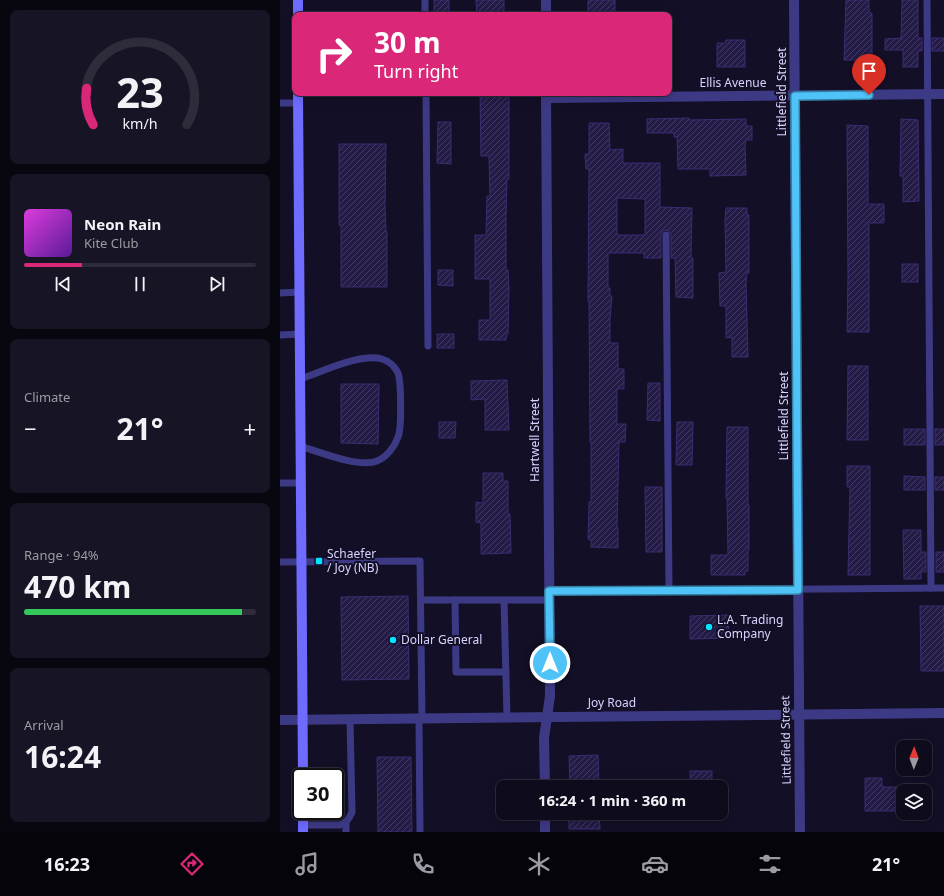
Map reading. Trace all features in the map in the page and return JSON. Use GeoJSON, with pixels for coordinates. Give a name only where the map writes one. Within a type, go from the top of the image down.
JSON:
{"type":"FeatureCollection","features":[{"type":"Feature","properties":{"kind":"main road"},"geometry":{"type":"LineString","coordinates":[[298,0],[298,12]]}},
{"type":"Feature","properties":{"kind":"main road"},"geometry":{"type":"LineString","coordinates":[[298,98],[303,768]]}},
{"type":"Feature","properties":{"kind":"street"},"geometry":{"type":"LineString","coordinates":[[546,0],[546,12]]}},
{"type":"Feature","properties":{"kind":"street","name":"Littlefield Street"},"geometry":{"type":"LineString","coordinates":[[794,0],[800,832]]}},
{"type":"Feature","properties":{"kind":"street","name":"Ellis Avenue"},"geometry":{"type":"LineString","coordinates":[[672,96],[944,94]]}},
{"type":"Feature","properties":{"kind":"street","name":"Hartwell Street"},"geometry":{"type":"LineString","coordinates":[[545,780],[544,738],[550,696],[546,96]]}},
{"type":"Feature","properties":{"kind":"street","name":"Joy Road"},"geometry":{"type":"LineString","coordinates":[[280,720],[944,713]]}},
{"type":"Feature","properties":{"kind":"street"},"geometry":{"type":"LineString","coordinates":[[545,820],[545,832]]}},
{"type":"Feature","properties":{"kind":"lane"},"geometry":{"type":"LineString","coordinates":[[425,0],[425,12]]}},
{"type":"Feature","properties":{"kind":"lane"},"geometry":{"type":"LineString","coordinates":[[927,0],[931,588]]}},
{"type":"Feature","properties":{"kind":"lane"},"geometry":{"type":"LineString","coordinates":[[426,96],[428,346]]}},
{"type":"Feature","properties":{"kind":"lane"},"geometry":{"type":"LineString","coordinates":[[280,103],[298,98]]}},
{"type":"Feature","properties":{"kind":"lane"},"geometry":{"type":"LineString","coordinates":[[666,235],[670,591]]}},
{"type":"Feature","properties":{"kind":"lane"},"geometry":{"type":"LineString","coordinates":[[280,292],[300,292]]}},
{"type":"Feature","properties":{"kind":"lane"},"geometry":{"type":"LineString","coordinates":[[280,335],[300,334]]}},
{"type":"Feature","properties":{"kind":"lane"},"geometry":{"type":"LineString","coordinates":[[300,379],[364,358],[383,359],[393,366],[398,374],[400,391],[399,435],[392,449],[377,461],[360,464],[300,446]]}},
{"type":"Feature","properties":{"kind":"lane"},"geometry":{"type":"LineString","coordinates":[[280,483],[300,483]]}},
{"type":"Feature","properties":{"kind":"lane"},"geometry":{"type":"LineString","coordinates":[[280,562],[420,561],[420,832]]}},
{"type":"Feature","properties":{"kind":"lane"},"geometry":{"type":"LineString","coordinates":[[421,600],[504,600],[549,596],[670,591],[944,588]]}},
{"type":"Feature","properties":{"kind":"lane"},"geometry":{"type":"LineString","coordinates":[[456,600],[456,672],[506,672]]}},
{"type":"Feature","properties":{"kind":"lane"},"geometry":{"type":"LineString","coordinates":[[504,600],[507,717]]}},
{"type":"Feature","properties":{"kind":"lane"},"geometry":{"type":"LineString","coordinates":[[346,832],[346,823],[352,812],[350,719]]}},
{"type":"Feature","properties":{"kind":"lane"},"geometry":{"type":"LineString","coordinates":[[303,829],[346,823]]}},
{"type":"Feature","properties":{"kind":"building"},"geometry":{"type":"Polygon","coordinates":[[[434,0],[449,0],[449,12],[434,12],[434,0]]]}},
{"type":"Feature","properties":{"kind":"building"},"geometry":{"type":"Polygon","coordinates":[[[476,0],[504,0],[504,12],[477,12],[476,0]]]}},
{"type":"Feature","properties":{"kind":"building"},"geometry":{"type":"Polygon","coordinates":[[[588,0],[615,0],[615,12],[588,12],[588,0]]]}},
{"type":"Feature","properties":{"kind":"building"},"geometry":{"type":"Polygon","coordinates":[[[846,0],[869,0],[869,13],[872,13],[872,60],[844,60],[846,0]]]}},
{"type":"Feature","properties":{"kind":"building"},"geometry":{"type":"Polygon","coordinates":[[[902,0],[918,0],[918,38],[922,38],[922,51],[918,51],[918,67],[903,67],[903,50],[885,50],[885,39],[901,38],[902,0]]]}},
{"type":"Feature","properties":{"kind":"building"},"geometry":{"type":"Polygon","coordinates":[[[932,38],[944,38],[944,51],[932,51],[932,38]]]}},
{"type":"Feature","properties":{"kind":"building"},"geometry":{"type":"Polygon","coordinates":[[[726,40],[745,40],[745,67],[717,67],[717,43],[725,43],[726,40]]]}},
{"type":"Feature","properties":{"kind":"building"},"geometry":{"type":"Polygon","coordinates":[[[480,96],[509,96],[509,179],[507,179],[506,270],[508,270],[509,288],[508,334],[506,340],[479,340],[479,320],[490,320],[490,279],[475,279],[475,235],[486,235],[487,196],[490,196],[489,156],[481,156],[480,96]]]}},
{"type":"Feature","properties":{"kind":"building"},"geometry":{"type":"Polygon","coordinates":[[[689,118],[689,120],[746,119],[746,126],[752,126],[752,140],[746,140],[745,145],[746,175],[710,176],[710,169],[678,169],[677,137],[674,137],[674,133],[647,133],[647,119],[689,118]]]}},
{"type":"Feature","properties":{"kind":"building"},"geometry":{"type":"Polygon","coordinates":[[[901,119],[918,120],[919,201],[903,202],[903,176],[900,176],[901,119]]]}},
{"type":"Feature","properties":{"kind":"building"},"geometry":{"type":"Polygon","coordinates":[[[438,122],[451,122],[451,164],[437,163],[438,122]]]}},
{"type":"Feature","properties":{"kind":"building"},"geometry":{"type":"Polygon","coordinates":[[[589,123],[609,123],[610,150],[623,149],[623,163],[660,163],[660,207],[692,208],[691,258],[693,258],[693,298],[676,297],[675,258],[671,258],[671,235],[668,230],[663,231],[661,235],[661,258],[644,258],[644,253],[608,253],[608,288],[610,288],[610,296],[612,296],[610,343],[618,343],[618,369],[624,369],[624,389],[617,389],[617,424],[626,424],[625,442],[619,442],[618,548],[591,547],[591,540],[588,539],[589,502],[591,502],[588,302],[589,169],[586,169],[585,154],[589,154],[589,123]],[[617,198],[617,235],[645,235],[645,199],[617,198]]]}},
{"type":"Feature","properties":{"kind":"building"},"geometry":{"type":"Polygon","coordinates":[[[847,125],[868,126],[868,204],[884,204],[884,223],[869,223],[869,332],[847,332],[847,125]]]}},
{"type":"Feature","properties":{"kind":"building"},"geometry":{"type":"Polygon","coordinates":[[[339,144],[386,144],[385,205],[387,232],[387,287],[341,287],[339,144]]]}},
{"type":"Feature","properties":{"kind":"building"},"geometry":{"type":"Polygon","coordinates":[[[726,208],[747,208],[747,215],[749,215],[749,273],[747,273],[746,283],[748,357],[732,357],[732,337],[726,338],[726,306],[720,306],[719,273],[726,272],[726,208]]]}},
{"type":"Feature","properties":{"kind":"building"},"geometry":{"type":"Polygon","coordinates":[[[902,264],[918,264],[918,282],[902,282],[902,264]]]}},
{"type":"Feature","properties":{"kind":"building"},"geometry":{"type":"Polygon","coordinates":[[[438,270],[453,270],[453,286],[438,285],[438,270]]]}},
{"type":"Feature","properties":{"kind":"building"},"geometry":{"type":"Polygon","coordinates":[[[437,334],[454,334],[454,348],[437,348],[437,334]]]}},
{"type":"Feature","properties":{"kind":"building"},"geometry":{"type":"Polygon","coordinates":[[[848,366],[868,366],[868,440],[847,440],[848,366]]]}},
{"type":"Feature","properties":{"kind":"building"},"geometry":{"type":"Polygon","coordinates":[[[507,380],[509,430],[485,430],[485,399],[471,400],[471,381],[507,380]]]}},
{"type":"Feature","properties":{"kind":"building"},"geometry":{"type":"Polygon","coordinates":[[[648,383],[660,383],[660,421],[647,420],[648,383]]]}},
{"type":"Feature","properties":{"kind":"building"},"geometry":{"type":"Polygon","coordinates":[[[341,384],[379,384],[378,444],[341,443],[341,384]]]}},
{"type":"Feature","properties":{"kind":"building"},"geometry":{"type":"Polygon","coordinates":[[[439,422],[456,422],[455,438],[439,438],[439,422]]]}},
{"type":"Feature","properties":{"kind":"building"},"geometry":{"type":"Polygon","coordinates":[[[677,422],[693,422],[692,465],[676,465],[677,422]]]}},
{"type":"Feature","properties":{"kind":"building"},"geometry":{"type":"Polygon","coordinates":[[[727,427],[748,427],[749,550],[748,571],[745,571],[745,575],[711,575],[711,555],[728,555],[726,498],[727,427]]]}},
{"type":"Feature","properties":{"kind":"building"},"geometry":{"type":"Polygon","coordinates":[[[904,429],[925,429],[925,445],[904,445],[904,429]]]}},
{"type":"Feature","properties":{"kind":"building"},"geometry":{"type":"Polygon","coordinates":[[[935,429],[944,429],[944,445],[935,445],[935,429]]]}},
{"type":"Feature","properties":{"kind":"building"},"geometry":{"type":"Polygon","coordinates":[[[847,466],[870,466],[870,575],[848,575],[850,487],[847,487],[847,466]]]}},
{"type":"Feature","properties":{"kind":"building"},"geometry":{"type":"Polygon","coordinates":[[[483,473],[503,473],[503,481],[508,481],[508,514],[510,514],[511,553],[481,554],[481,523],[476,522],[476,502],[483,503],[483,473]]]}},
{"type":"Feature","properties":{"kind":"building"},"geometry":{"type":"Polygon","coordinates":[[[904,476],[925,477],[925,490],[904,490],[904,476]]]}},
{"type":"Feature","properties":{"kind":"building"},"geometry":{"type":"Polygon","coordinates":[[[935,477],[944,477],[944,490],[935,490],[935,477]]]}},
{"type":"Feature","properties":{"kind":"building"},"geometry":{"type":"Polygon","coordinates":[[[645,487],[662,487],[662,552],[646,552],[645,487]]]}},
{"type":"Feature","properties":{"kind":"building"},"geometry":{"type":"Polygon","coordinates":[[[903,530],[921,530],[921,552],[926,552],[926,572],[921,572],[921,579],[904,579],[903,530]]]}},
{"type":"Feature","properties":{"kind":"building"},"geometry":{"type":"Polygon","coordinates":[[[936,552],[944,552],[944,572],[936,572],[936,552]]]}},
{"type":"Feature","properties":{"kind":"building"},"geometry":{"type":"Polygon","coordinates":[[[408,596],[409,679],[342,680],[341,597],[408,596]]]}},
{"type":"Feature","properties":{"kind":"building"},"geometry":{"type":"Polygon","coordinates":[[[920,606],[944,606],[944,671],[921,671],[920,606]]]}},
{"type":"Feature","properties":{"kind":"building"},"geometry":{"type":"Polygon","coordinates":[[[728,615],[729,638],[690,639],[690,616],[728,615]]]}},
{"type":"Feature","properties":{"kind":"building"},"geometry":{"type":"Polygon","coordinates":[[[598,755],[599,780],[570,780],[569,756],[598,755]]]}},
{"type":"Feature","properties":{"kind":"building"},"geometry":{"type":"Polygon","coordinates":[[[377,757],[411,757],[412,832],[378,832],[377,757]]]}},
{"type":"Feature","properties":{"kind":"building"},"geometry":{"type":"Polygon","coordinates":[[[690,771],[712,771],[712,780],[690,780],[690,771]]]}},
{"type":"Feature","properties":{"kind":"building"},"geometry":{"type":"Polygon","coordinates":[[[865,778],[882,778],[882,787],[896,787],[896,811],[865,811],[865,778]]]}},
{"type":"Feature","properties":{"kind":"building"},"geometry":{"type":"Polygon","coordinates":[[[569,820],[599,820],[600,829],[569,829],[569,820]]]}},
{"type":"Feature","properties":{"kind":"place","name":"Schaefer / Joy (NB)"},"geometry":{"type":"Point","coordinates":[319,561]}},
{"type":"Feature","properties":{"kind":"place","name":"L.A. Trading Company"},"geometry":{"type":"Point","coordinates":[709,627]}},
{"type":"Feature","properties":{"kind":"place","name":"Dollar General"},"geometry":{"type":"Point","coordinates":[393,640]}},
{"type":"Feature","properties":{"kind":"route"},"geometry":{"type":"LineString","coordinates":[[550,663],[549,591],[798,590],[795,96],[869,95]]}}]}
